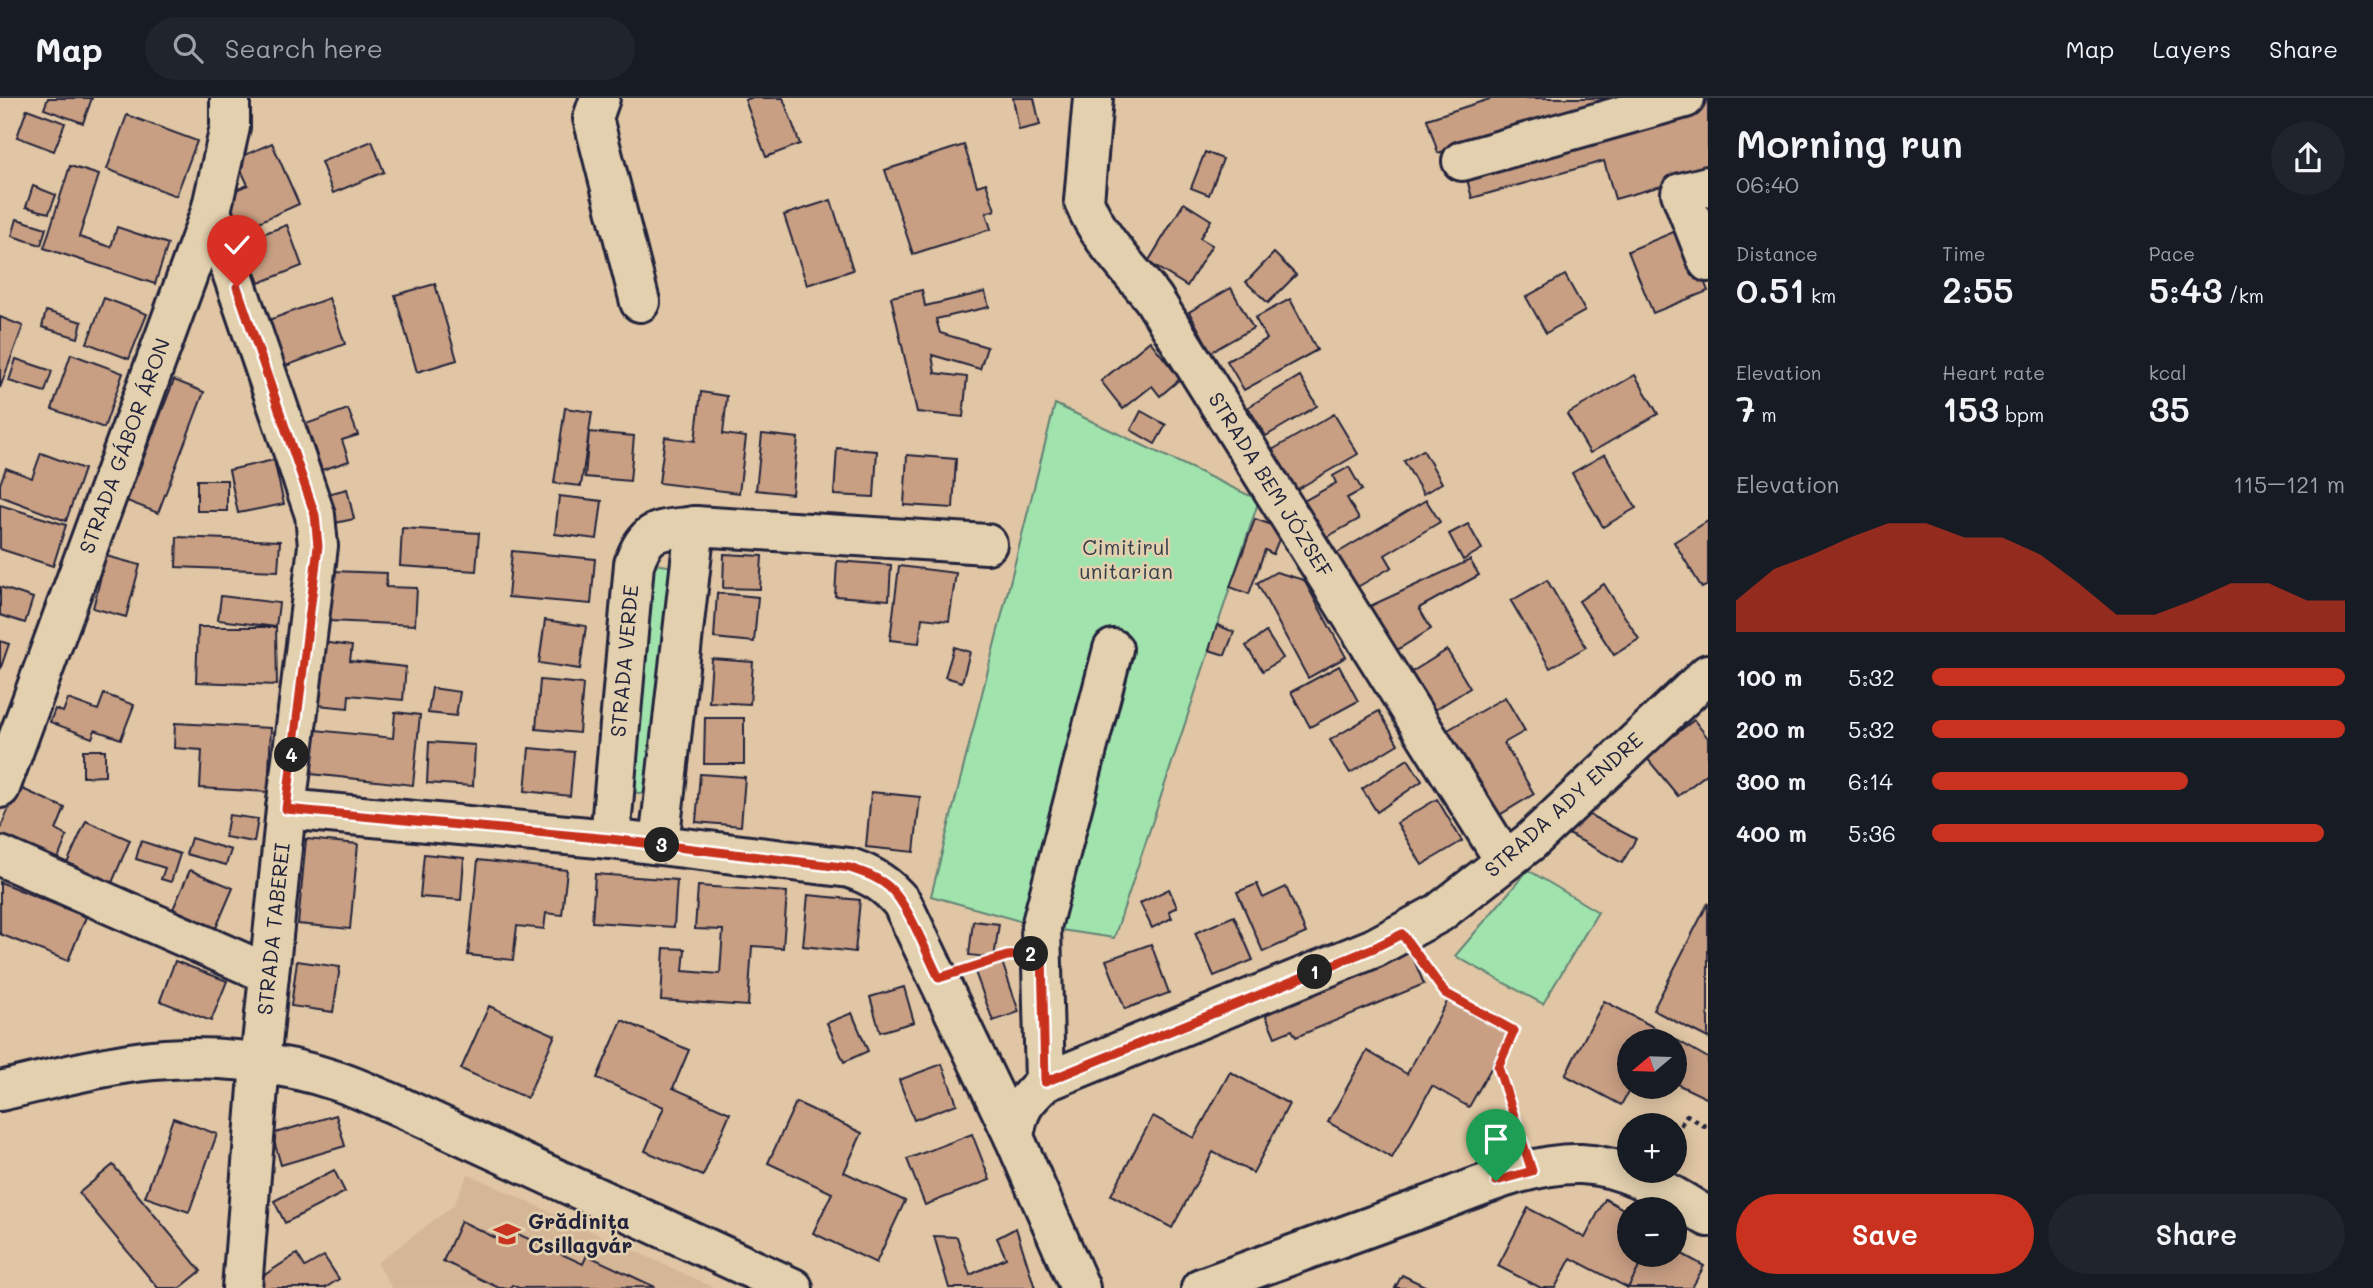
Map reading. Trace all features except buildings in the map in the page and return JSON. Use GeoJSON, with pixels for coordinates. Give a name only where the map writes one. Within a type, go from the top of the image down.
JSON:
{"type":"FeatureCollection","features":[{"type":"Feature","properties":{"kind":"street","name":"STRADA GÁBOR ÁRON"},"geometry":{"type":"LineString","coordinates":[[0,788],[211,211],[230,127],[230,98]]}},
{"type":"Feature","properties":{"kind":"street"},"geometry":{"type":"LineString","coordinates":[[600,98],[593,118],[640,302]]}},
{"type":"Feature","properties":{"kind":"street","name":"STRADA BEM JÓZSEF"},"geometry":{"type":"LineString","coordinates":[[1093,98],[1084,201],[1089,216],[1153,298],[1505,861]]}},
{"type":"Feature","properties":{"kind":"street"},"geometry":{"type":"LineString","coordinates":[[1462,161],[1685,98]]}},
{"type":"Feature","properties":{"kind":"street"},"geometry":{"type":"LineString","coordinates":[[1708,186],[1681,193],[1708,262]]}},
{"type":"Feature","properties":{"kind":"street","name":"STRADA TABEREI"},"geometry":{"type":"LineString","coordinates":[[211,211],[315,515],[318,546],[269,974],[242,1288]]}},
{"type":"Feature","properties":{"kind":"street"},"geometry":{"type":"LineString","coordinates":[[659,844],[695,526]]}},
{"type":"Feature","properties":{"kind":"street","name":"STRADA VERDE"},"geometry":{"type":"LineString","coordinates":[[610,839],[634,564],[640,547],[648,536],[660,531],[695,526],[987,544]]}},
{"type":"Feature","properties":{"kind":"street"},"geometry":{"type":"LineString","coordinates":[[1045,1082],[1041,928],[1113,649]]}},
{"type":"Feature","properties":{"kind":"street","name":"STRADA ADY ENDRE"},"geometry":{"type":"LineString","coordinates":[[1014,1137],[1017,1115],[1027,1098],[1045,1082],[1374,948],[1439,913],[1530,842],[1708,674]]}},
{"type":"Feature","properties":{"kind":"street"},"geometry":{"type":"LineString","coordinates":[[286,809],[659,844],[850,868],[872,876],[890,887],[902,903],[1014,1137],[1080,1288]]}},
{"type":"Feature","properties":{"kind":"street"},"geometry":{"type":"LineString","coordinates":[[0,856],[269,974]]}},
{"type":"Feature","properties":{"kind":"street"},"geometry":{"type":"LineString","coordinates":[[0,1091],[139,1062],[197,1059],[260,1063],[336,1081],[392,1103],[793,1288]]}},
{"type":"Feature","properties":{"kind":"street"},"geometry":{"type":"LineString","coordinates":[[1201,1288],[1483,1186],[1532,1171],[1580,1164],[1599,1166],[1644,1179],[1708,1217]]}},
{"type":"Feature","properties":{"kind":"path"},"geometry":{"type":"LineString","coordinates":[[1402,934],[1445,993],[1514,1031],[1498,1067],[1532,1171]]}},
{"type":"Feature","properties":{"kind":"path"},"geometry":{"type":"LineString","coordinates":[[939,978],[1007,956],[1042,953]]}},
{"type":"Feature","properties":{"kind":"path"},"geometry":{"type":"LineString","coordinates":[[1687,1115],[1708,1128]]}},
{"type":"Feature","properties":{"kind":"shaded area","name":"Grădinița Csillagvár"},"geometry":{"type":"Polygon","coordinates":[[[468,1174],[715,1288],[392,1288],[377,1263],[453,1206],[468,1174]]]}},
{"type":"Feature","properties":{"kind":"green space","name":"Cimitirul unitarian"},"geometry":{"type":"Polygon","coordinates":[[[1055,404],[1259,500],[1114,938],[1041,927],[931,896],[1055,404]]]}},
{"type":"Feature","properties":{"kind":"green space"},"geometry":{"type":"Polygon","coordinates":[[[647,563],[682,568],[657,796],[627,791],[647,563]]]}},
{"type":"Feature","properties":{"kind":"green space"},"geometry":{"type":"Polygon","coordinates":[[[1528,870],[1598,912],[1543,1004],[1455,956],[1528,870]]]}},
{"type":"Feature","properties":{"kind":"place","name":"Grădinița Csillagvár"},"geometry":{"type":"Point","coordinates":[507,1234]}},
{"type":"Feature","properties":{"kind":"route"},"geometry":{"type":"LineString","coordinates":[[237,287],[315,515],[318,546],[286,809],[610,839],[850,868],[872,876],[890,887],[902,903],[939,978],[1007,956],[1042,953],[1045,1082],[1374,948],[1402,934],[1445,993],[1514,1031],[1498,1067],[1532,1171],[1496,1181]]}}]}
